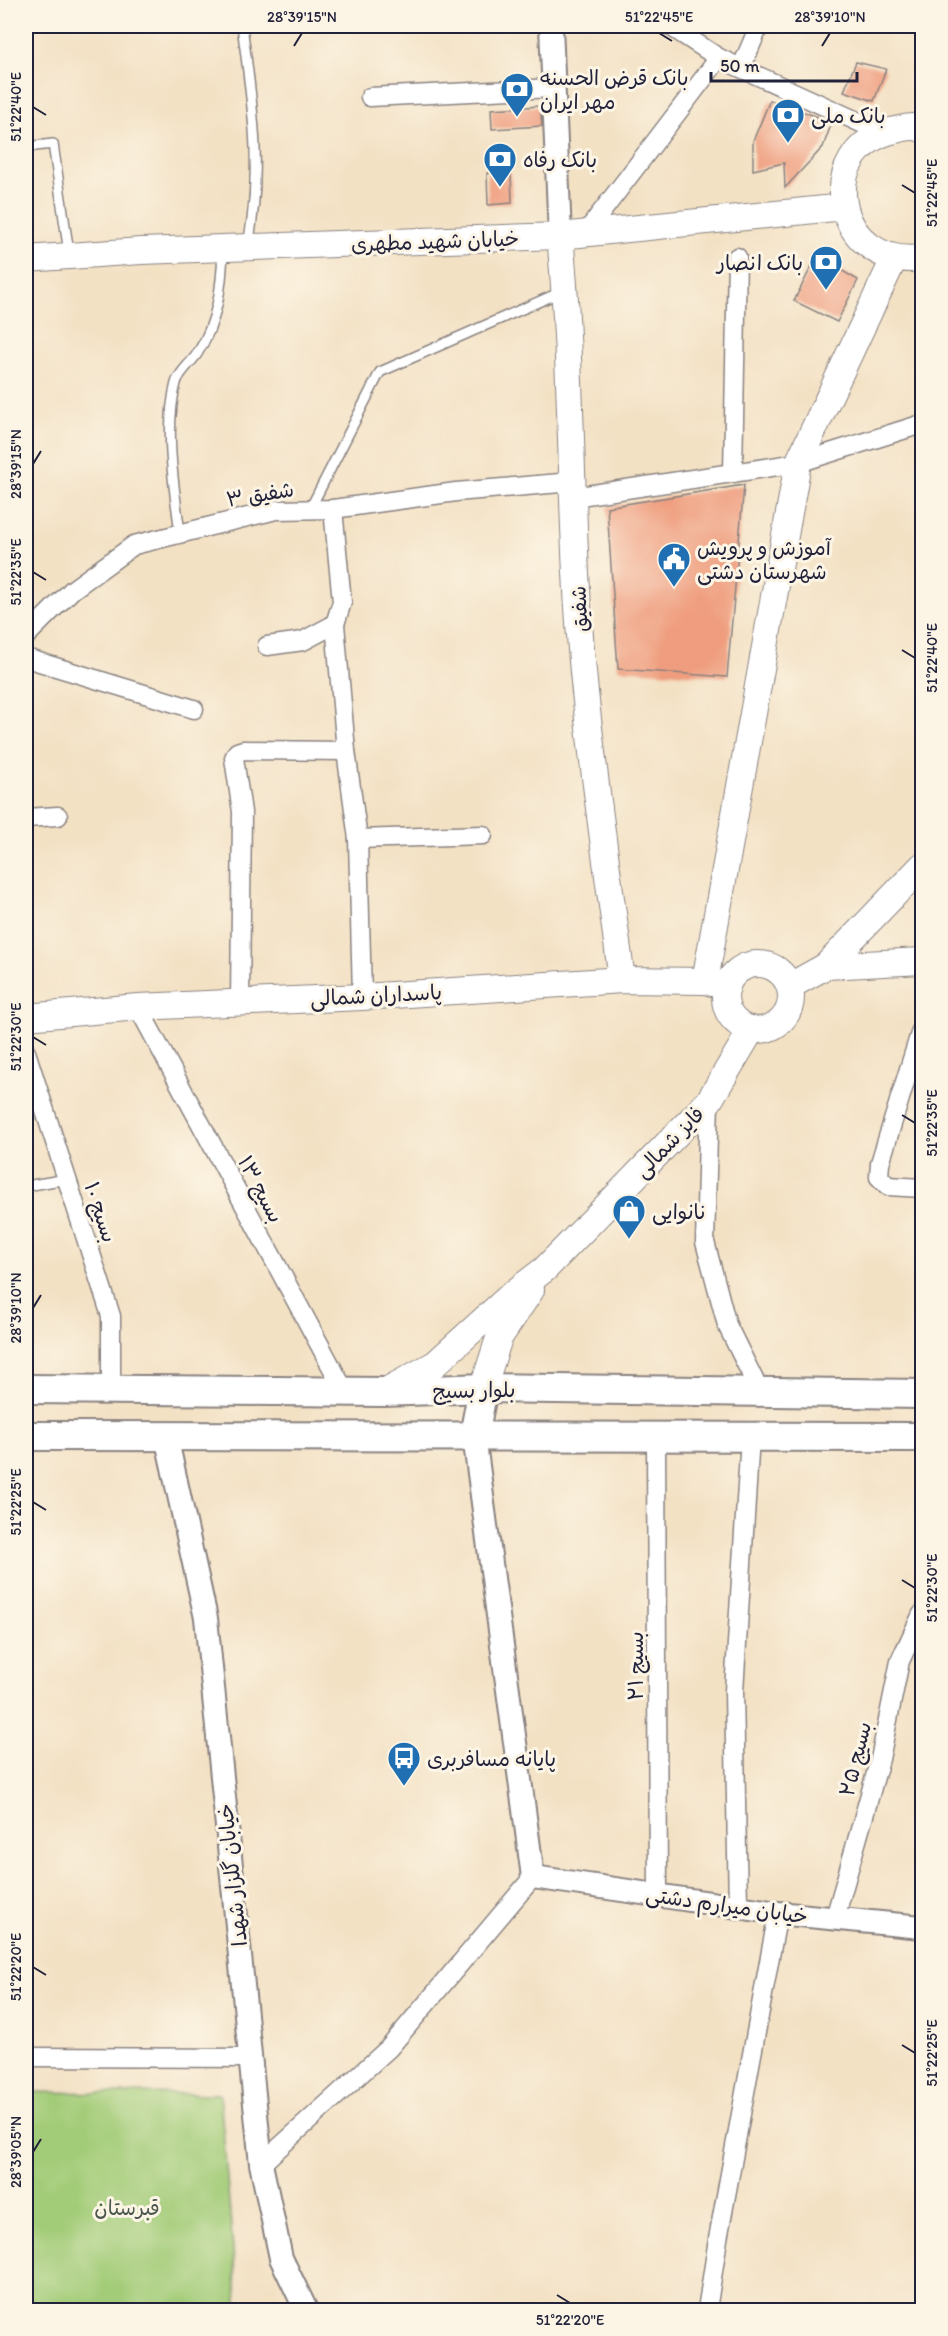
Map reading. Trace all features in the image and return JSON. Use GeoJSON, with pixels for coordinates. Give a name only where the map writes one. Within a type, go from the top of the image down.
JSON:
{"type":"FeatureCollection","features":[{"type":"Feature","properties":{"kind":"main road"},"geometry":{"type":"LineString","coordinates":[[921,121],[882,133],[864,145],[850,163],[843,185],[844,207],[852,228],[867,245],[894,259],[922,258]]}},
{"type":"Feature","properties":{"kind":"main road","name":"خیابان شهید مطهری"},"geometry":{"type":"LineString","coordinates":[[26,259],[235,248],[572,235],[844,207]]}},
{"type":"Feature","properties":{"kind":"main road","name":"شفیق"},"geometry":{"type":"LineString","coordinates":[[572,235],[565,290],[572,489],[584,681],[622,980]]}},
{"type":"Feature","properties":{"kind":"main road"},"geometry":{"type":"LineString","coordinates":[[716,984],[734,975],[745,966],[758,964],[771,966],[783,974],[790,986],[791,1000],[783,1018],[766,1029],[752,1029],[739,1024],[730,1014],[726,1000],[716,984],[798,463],[894,259]]}},
{"type":"Feature","properties":{"kind":"main road"},"geometry":{"type":"LineString","coordinates":[[790,986],[826,966],[922,866]]}},
{"type":"Feature","properties":{"kind":"main road"},"geometry":{"type":"LineString","coordinates":[[826,966],[922,961]]}},
{"type":"Feature","properties":{"kind":"main road","name":"پاسداران شمالی"},"geometry":{"type":"LineString","coordinates":[[26,1017],[138,1007],[362,997],[622,980],[716,984]]}},
{"type":"Feature","properties":{"kind":"main road","name":"فایز شمالی"},"geometry":{"type":"LineString","coordinates":[[384,1392],[435,1364],[512,1295],[545,1269],[709,1101],[752,1029]]}},
{"type":"Feature","properties":{"kind":"main road","name":"فایز شمالی"},"geometry":{"type":"LineString","coordinates":[[483,1389],[499,1338],[545,1269]]}},
{"type":"Feature","properties":{"kind":"main road","name":"بلوار بسیج"},"geometry":{"type":"LineString","coordinates":[[26,1389],[345,1392],[483,1389],[922,1394]]}},
{"type":"Feature","properties":{"kind":"main road"},"geometry":{"type":"LineString","coordinates":[[474,1436],[483,1389]]}},
{"type":"Feature","properties":{"kind":"main road"},"geometry":{"type":"LineString","coordinates":[[840,1437],[842,1393]]}},
{"type":"Feature","properties":{"kind":"main road"},"geometry":{"type":"LineString","coordinates":[[26,1436],[922,1437]]}},
{"type":"Feature","properties":{"kind":"street"},"geometry":{"type":"LineString","coordinates":[[551,26],[554,88],[572,235]]}},
{"type":"Feature","properties":{"kind":"street"},"geometry":{"type":"LineString","coordinates":[[670,26],[719,58],[742,66],[882,133]]}},
{"type":"Feature","properties":{"kind":"street"},"geometry":{"type":"LineString","coordinates":[[742,66],[759,26]]}},
{"type":"Feature","properties":{"kind":"street"},"geometry":{"type":"LineString","coordinates":[[572,235],[719,58]]}},
{"type":"Feature","properties":{"kind":"street"},"geometry":{"type":"LineString","coordinates":[[370,97],[554,88]]}},
{"type":"Feature","properties":{"kind":"street"},"geometry":{"type":"LineString","coordinates":[[733,473],[737,257]]}},
{"type":"Feature","properties":{"kind":"street","name":"شفیق ۳"},"geometry":{"type":"LineString","coordinates":[[26,636],[72,590],[134,545],[276,510],[333,509],[456,492],[572,489],[733,473],[798,463],[922,424]]}},
{"type":"Feature","properties":{"kind":"street"},"geometry":{"type":"LineString","coordinates":[[333,509],[342,603],[335,624],[346,751],[358,838],[362,997]]}},
{"type":"Feature","properties":{"kind":"street"},"geometry":{"type":"LineString","coordinates":[[267,646],[303,641],[335,624]]}},
{"type":"Feature","properties":{"kind":"street"},"geometry":{"type":"LineString","coordinates":[[26,658],[194,709]]}},
{"type":"Feature","properties":{"kind":"street"},"geometry":{"type":"LineString","coordinates":[[240,1002],[242,812],[234,758],[237,752],[243,750],[346,751]]}},
{"type":"Feature","properties":{"kind":"street"},"geometry":{"type":"LineString","coordinates":[[26,818],[57,816]]}},
{"type":"Feature","properties":{"kind":"street"},"geometry":{"type":"LineString","coordinates":[[358,838],[483,835]]}},
{"type":"Feature","properties":{"kind":"street","name":"بسیج ۱۳"},"geometry":{"type":"LineString","coordinates":[[138,1007],[345,1392]]}},
{"type":"Feature","properties":{"kind":"street"},"geometry":{"type":"LineString","coordinates":[[922,1027],[880,1163],[879,1177],[888,1186],[922,1188]]}},
{"type":"Feature","properties":{"kind":"street","name":"بسیج ۱۰"},"geometry":{"type":"LineString","coordinates":[[26,1052],[111,1316],[111,1390]]}},
{"type":"Feature","properties":{"kind":"street"},"geometry":{"type":"LineString","coordinates":[[709,1101],[705,1242],[727,1325],[760,1392]]}},
{"type":"Feature","properties":{"kind":"street","name":"خیابان گلزار شهدا"},"geometry":{"type":"LineString","coordinates":[[166,1436],[206,1618],[261,2164],[281,2258],[306,2310]]}},
{"type":"Feature","properties":{"kind":"street"},"geometry":{"type":"LineString","coordinates":[[261,2164],[389,2048],[533,1877],[474,1436]]}},
{"type":"Feature","properties":{"kind":"street","name":"بسیج ۲۱"},"geometry":{"type":"LineString","coordinates":[[656,1437],[658,1896]]}},
{"type":"Feature","properties":{"kind":"street"},"geometry":{"type":"LineString","coordinates":[[738,1907],[734,1691],[750,1437]]}},
{"type":"Feature","properties":{"kind":"street","name":"بسیج ۲۵"},"geometry":{"type":"LineString","coordinates":[[835,1918],[880,1759],[900,1661],[922,1614]]}},
{"type":"Feature","properties":{"kind":"street","name":"خیابان میرارم دشتی"},"geometry":{"type":"LineString","coordinates":[[533,1877],[778,1913],[922,1927]]}},
{"type":"Feature","properties":{"kind":"street"},"geometry":{"type":"LineString","coordinates":[[707,2310],[778,1913]]}},
{"type":"Feature","properties":{"kind":"street"},"geometry":{"type":"LineString","coordinates":[[26,2057],[250,2058]]}},
{"type":"Feature","properties":{"kind":"lane"},"geometry":{"type":"LineString","coordinates":[[180,533],[170,452],[176,381],[198,353],[212,326],[222,280],[256,206],[254,110],[242,26]]}},
{"type":"Feature","properties":{"kind":"lane"},"geometry":{"type":"LineString","coordinates":[[26,147],[53,144],[69,256]]}},
{"type":"Feature","properties":{"kind":"lane"},"geometry":{"type":"LineString","coordinates":[[310,509],[380,372],[565,290]]}},
{"type":"Feature","properties":{"kind":"lane"},"geometry":{"type":"LineString","coordinates":[[26,1186],[67,1179]]}},
{"type":"Feature","properties":{"kind":"green space","name":"قبرستان"},"geometry":{"type":"Polygon","coordinates":[[[26,2092],[220,2094],[238,2310],[26,2310],[26,2092]]]}},
{"type":"Feature","properties":{"kind":"building"},"geometry":{"type":"Polygon","coordinates":[[[856,62],[886,69],[874,101],[844,91],[856,62]]]}},
{"type":"Feature","properties":{"kind":"building","name":"بانک ملی"},"geometry":{"type":"Polygon","coordinates":[[[770,100],[832,122],[823,147],[785,188],[784,163],[753,170],[753,141],[770,100]]]}},
{"type":"Feature","properties":{"kind":"building","name":"بانک قرض الحسنه مهر ایران"},"geometry":{"type":"Polygon","coordinates":[[[540,106],[542,126],[492,129],[491,109],[540,106]]]}},
{"type":"Feature","properties":{"kind":"building","name":"بانک رفاه"},"geometry":{"type":"Polygon","coordinates":[[[487,173],[511,173],[512,203],[488,205],[487,173]]]}},
{"type":"Feature","properties":{"kind":"building","name":"بانک انصار"},"geometry":{"type":"Polygon","coordinates":[[[817,256],[858,280],[837,322],[794,301],[817,256]]]}},
{"type":"Feature","properties":{"kind":"building","name":"آموزش و پرویش شهرستان دشتی"},"geometry":{"type":"Polygon","coordinates":[[[744,485],[727,677],[618,669],[607,507],[744,485]]]}},
{"type":"Feature","properties":{"kind":"place","name":"بانک قرض الحسنه مهر ایران"},"geometry":{"type":"Point","coordinates":[517,118]}},
{"type":"Feature","properties":{"kind":"place","name":"بانک ملی"},"geometry":{"type":"Point","coordinates":[788,144]}},
{"type":"Feature","properties":{"kind":"place","name":"بانک رفاه"},"geometry":{"type":"Point","coordinates":[500,188]}},
{"type":"Feature","properties":{"kind":"place","name":"بانک انصار"},"geometry":{"type":"Point","coordinates":[826,291]}},
{"type":"Feature","properties":{"kind":"place","name":"آموزش و پرویش شهرستان دشتی"},"geometry":{"type":"Point","coordinates":[674,588]}},
{"type":"Feature","properties":{"kind":"place","name":"نانوایی"},"geometry":{"type":"Point","coordinates":[629,1240]}},
{"type":"Feature","properties":{"kind":"place","name":"پایانه مسافربری"},"geometry":{"type":"Point","coordinates":[404,1787]}}]}
